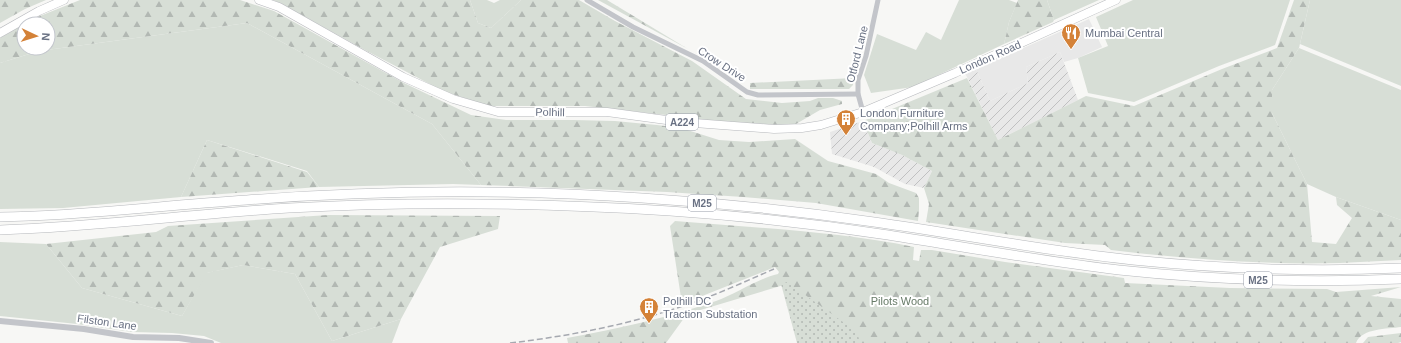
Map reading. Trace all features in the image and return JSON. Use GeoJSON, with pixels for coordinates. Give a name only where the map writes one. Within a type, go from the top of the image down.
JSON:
{"type":"FeatureCollection","features":[{"type":"Feature","properties":{"kind":"highway","name":"M25"},"geometry":{"type":"LineString","coordinates":[[0,217],[82,214],[248,199],[329,195],[435,192],[558,194],[665,200],[795,212],[886,224],[1059,251],[1164,263],[1289,269],[1401,268]]}},
{"type":"Feature","properties":{"kind":"highway","name":"M25"},"geometry":{"type":"LineString","coordinates":[[0,230],[236,212],[340,206],[436,204],[557,205],[668,211],[780,221],[885,234],[1064,263],[1168,275],[1292,281],[1401,279]]}},
{"type":"Feature","properties":{"kind":"main road"},"geometry":{"type":"LineString","coordinates":[[0,33],[39,11],[64,0]]}},
{"type":"Feature","properties":{"kind":"main road","name":"Polhill"},"geometry":{"type":"LineString","coordinates":[[259,0],[279,7],[403,77],[453,99],[498,112],[607,112],[681,122],[774,129],[802,128],[821,125],[863,112]]}},
{"type":"Feature","properties":{"kind":"main road","name":"London Road"},"geometry":{"type":"LineString","coordinates":[[863,112],[955,73],[1116,0]]}},
{"type":"Feature","properties":{"kind":"street","name":"Crow Drive"},"geometry":{"type":"LineString","coordinates":[[587,0],[633,27],[703,61],[747,92],[758,95],[858,94]]}},
{"type":"Feature","properties":{"kind":"street","name":"Otford Lane"},"geometry":{"type":"LineString","coordinates":[[863,112],[858,94],[858,80],[866,56],[878,0]]}},
{"type":"Feature","properties":{"kind":"street","name":"Filston Lane"},"geometry":{"type":"LineString","coordinates":[[0,321],[84,329],[133,337],[179,338],[211,343]]}},
{"type":"Feature","properties":{"kind":"shaded area"},"geometry":{"type":"Polygon","coordinates":[[[1089,19],[1102,47],[1078,58],[1064,62],[1060,52],[1026,67],[1028,83],[990,101],[976,69],[1089,19]]]}},
{"type":"Feature","properties":{"kind":"shaded area"},"geometry":{"type":"Polygon","coordinates":[[[1060,52],[1078,100],[998,140],[965,73],[976,69],[990,101],[1028,83],[1026,67],[1060,52]]]}},
{"type":"Feature","properties":{"kind":"shaded area"},"geometry":{"type":"Polygon","coordinates":[[[863,121],[872,143],[902,155],[932,171],[924,188],[905,184],[874,167],[832,154],[830,132],[863,121]]]}},
{"type":"Feature","properties":{"kind":"green space"},"geometry":{"type":"Polygon","coordinates":[[[0,0],[46,0],[25,9],[0,23],[0,0]]]}},
{"type":"Feature","properties":{"kind":"green space"},"geometry":{"type":"Polygon","coordinates":[[[80,0],[240,0],[274,11],[404,83],[471,115],[506,120],[615,121],[657,125],[681,128],[719,140],[749,142],[795,139],[828,161],[876,174],[889,183],[916,193],[919,198],[918,221],[816,203],[667,192],[481,185],[432,124],[247,23],[56,49],[56,16],[40,16],[80,0]]]}},
{"type":"Feature","properties":{"kind":"green space"},"geometry":{"type":"Polygon","coordinates":[[[273,0],[470,0],[478,23],[491,28],[521,0],[579,0],[615,21],[692,61],[746,99],[782,103],[810,101],[818,98],[833,98],[842,101],[842,104],[820,110],[796,124],[781,125],[698,120],[585,106],[489,106],[443,91],[273,0]]]}},
{"type":"Feature","properties":{"kind":"green space"},"geometry":{"type":"Polygon","coordinates":[[[470,0],[487,0],[494,3],[500,0],[521,0],[491,28],[478,23],[470,0]]]}},
{"type":"Feature","properties":{"kind":"green space"},"geometry":{"type":"Polygon","coordinates":[[[598,0],[607,0],[688,49],[598,0]]]}},
{"type":"Feature","properties":{"kind":"green space"},"geometry":{"type":"Polygon","coordinates":[[[959,0],[1009,0],[1017,3],[1009,22],[1004,44],[913,87],[871,93],[864,75],[877,34],[916,50],[926,32],[941,40],[959,0]]]}},
{"type":"Feature","properties":{"kind":"green space"},"geometry":{"type":"Polygon","coordinates":[[[1018,0],[1047,0],[1054,20],[1053,22],[1004,44],[1009,22],[1018,0]]]}},
{"type":"Feature","properties":{"kind":"green space"},"geometry":{"type":"Polygon","coordinates":[[[1047,0],[1099,0],[1054,20],[1047,0]]]}},
{"type":"Feature","properties":{"kind":"green space"},"geometry":{"type":"Polygon","coordinates":[[[1133,0],[1290,0],[1275,45],[1219,66],[1134,102],[1088,93],[1078,58],[1108,46],[1096,17],[1133,0]]]}},
{"type":"Feature","properties":{"kind":"green space"},"geometry":{"type":"Polygon","coordinates":[[[1294,0],[1310,0],[1299,48],[1272,90],[1272,113],[1307,184],[1312,242],[1336,244],[1352,218],[1337,205],[1336,197],[1401,220],[1401,260],[1340,263],[1282,263],[1197,259],[1111,250],[1105,245],[1065,243],[926,222],[929,204],[924,188],[932,171],[902,155],[872,143],[863,121],[967,78],[998,140],[1086,96],[1134,106],[1222,69],[1277,48],[1294,0]]]}},
{"type":"Feature","properties":{"kind":"green space"},"geometry":{"type":"Polygon","coordinates":[[[1310,0],[1401,0],[1401,86],[1300,44],[1310,0]]]}},
{"type":"Feature","properties":{"kind":"green space"},"geometry":{"type":"Polygon","coordinates":[[[247,23],[432,124],[481,185],[453,184],[319,187],[307,171],[207,140],[181,197],[63,208],[0,209],[0,63],[23,56],[56,56],[56,49],[247,23]]]}},
{"type":"Feature","properties":{"kind":"green space"},"geometry":{"type":"Polygon","coordinates":[[[16,29],[16,56],[23,56],[0,63],[0,38],[16,29]]]}},
{"type":"Feature","properties":{"kind":"green space"},"geometry":{"type":"Polygon","coordinates":[[[1299,48],[1401,90],[1401,220],[1336,197],[1307,184],[1272,113],[1272,90],[1299,48]]]}},
{"type":"Feature","properties":{"kind":"green space"},"geometry":{"type":"Polygon","coordinates":[[[854,78],[853,85],[849,89],[750,89],[750,83],[854,78]]]}},
{"type":"Feature","properties":{"kind":"green space"},"geometry":{"type":"Polygon","coordinates":[[[207,140],[307,172],[319,187],[181,197],[207,140]]]}},
{"type":"Feature","properties":{"kind":"green space"},"geometry":{"type":"Polygon","coordinates":[[[328,215],[500,216],[498,229],[440,247],[401,319],[332,341],[295,274],[243,265],[207,273],[182,316],[82,288],[46,244],[156,232],[168,226],[328,215]]]}},
{"type":"Feature","properties":{"kind":"green space","name":"Pilots Wood"},"geometry":{"type":"Polygon","coordinates":[[[675,221],[855,237],[914,247],[913,260],[919,261],[921,250],[932,250],[1005,262],[1124,278],[1125,283],[1230,288],[1327,289],[1336,292],[1401,287],[1371,296],[1401,299],[1401,327],[1369,332],[1359,338],[1356,343],[859,343],[787,284],[687,314],[666,343],[568,343],[567,338],[604,331],[698,307],[724,298],[762,279],[778,274],[779,272],[775,267],[682,304],[670,226],[675,221]]]}},
{"type":"Feature","properties":{"kind":"green space"},"geometry":{"type":"Polygon","coordinates":[[[0,242],[46,244],[82,288],[182,316],[206,273],[243,265],[295,274],[332,341],[401,319],[392,343],[221,343],[204,336],[172,333],[132,332],[77,324],[0,316],[0,242]]]}},
{"type":"Feature","properties":{"kind":"green space"},"geometry":{"type":"Polygon","coordinates":[[[787,282],[857,332],[860,343],[797,343],[781,284],[787,282]]]}},
{"type":"Feature","properties":{"kind":"green space"},"geometry":{"type":"Polygon","coordinates":[[[1401,333],[1401,342],[1398,343],[1363,343],[1368,337],[1401,333]]]}},
{"type":"Feature","properties":{"kind":"railway"},"geometry":{"type":"LineString","coordinates":[[510,343],[576,333],[641,319],[706,298],[774,269]]}},
{"type":"Feature","properties":{"kind":"place","name":"Mumbai Central"},"geometry":{"type":"Point","coordinates":[1071,50]}},
{"type":"Feature","properties":{"kind":"place","name":"London Furniture Company;Polhill Arms"},"geometry":{"type":"Point","coordinates":[846,136]}},
{"type":"Feature","properties":{"kind":"place","name":"Polhill DC Traction Substation"},"geometry":{"type":"Point","coordinates":[649,324]}}]}
